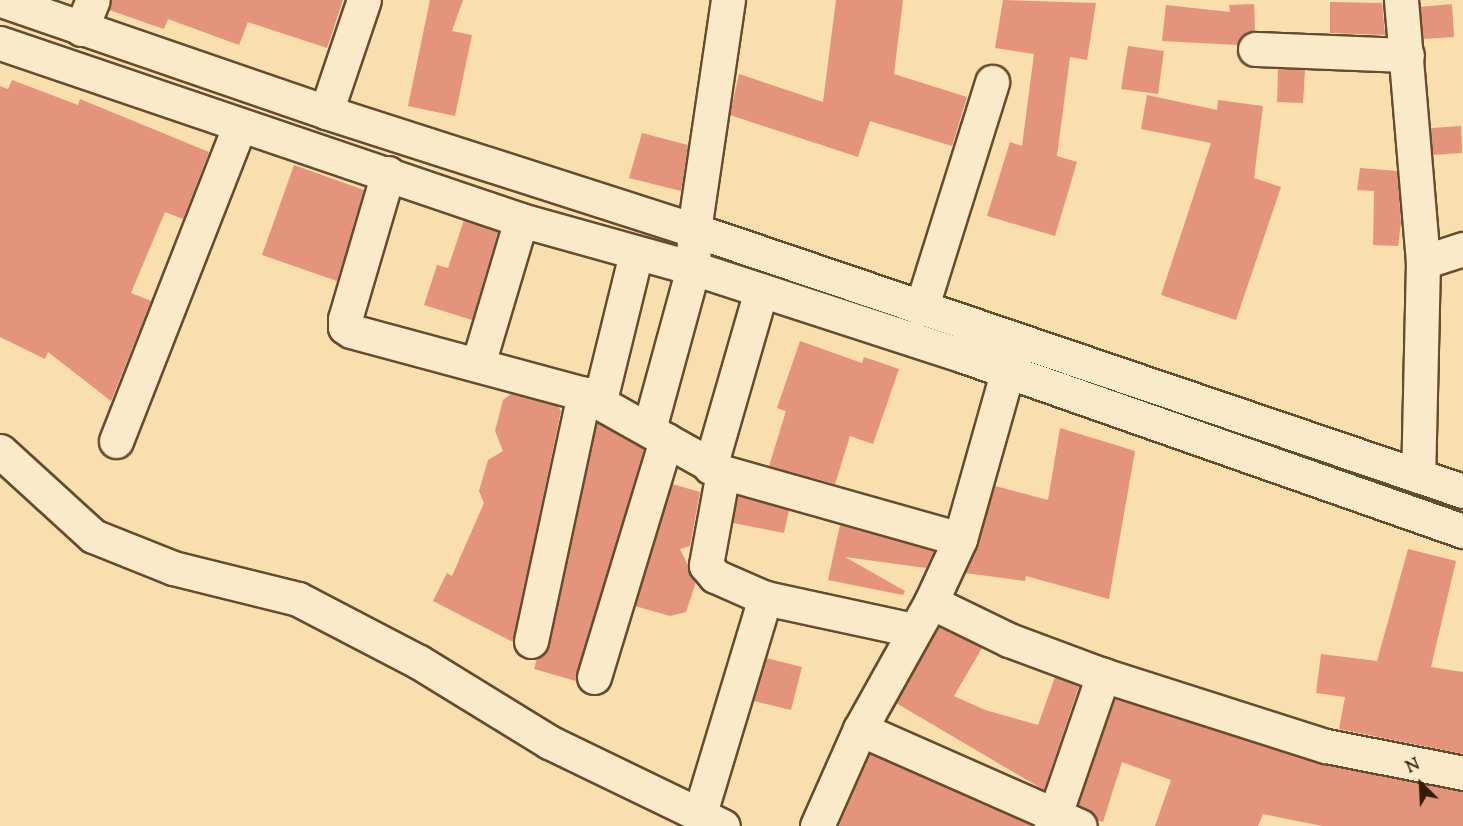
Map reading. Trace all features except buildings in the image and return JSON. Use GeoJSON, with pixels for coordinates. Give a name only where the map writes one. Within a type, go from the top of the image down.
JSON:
{"type":"FeatureCollection","features":[{"type":"Feature","properties":{"kind":"street"},"geometry":{"type":"LineString","coordinates":[[1,0],[87,15],[326,112],[694,230],[921,309],[1463,491]]}},
{"type":"Feature","properties":{"kind":"street"},"geometry":{"type":"LineString","coordinates":[[326,112],[364,0]]}},
{"type":"Feature","properties":{"kind":"street"},"geometry":{"type":"LineString","coordinates":[[594,677],[658,435],[693,268],[694,230],[728,0]]}},
{"type":"Feature","properties":{"kind":"street"},"geometry":{"type":"LineString","coordinates":[[1401,0],[1423,262],[1418,476]]}},
{"type":"Feature","properties":{"kind":"street"},"geometry":{"type":"LineString","coordinates":[[0,43],[521,220],[693,268],[761,290],[1463,531]]}},
{"type":"Feature","properties":{"kind":"street"},"geometry":{"type":"LineString","coordinates":[[1255,49],[1407,55]]}},
{"type":"Feature","properties":{"kind":"street"},"geometry":{"type":"LineString","coordinates":[[921,309],[992,82]]}},
{"type":"Feature","properties":{"kind":"street"},"geometry":{"type":"LineString","coordinates":[[116,441],[240,125]]}},
{"type":"Feature","properties":{"kind":"street"},"geometry":{"type":"LineString","coordinates":[[388,173],[345,327],[592,397],[716,469],[960,539]]}},
{"type":"Feature","properties":{"kind":"street"},"geometry":{"type":"LineString","coordinates":[[478,364],[521,220]]}},
{"type":"Feature","properties":{"kind":"street"},"geometry":{"type":"LineString","coordinates":[[1423,262],[1463,249]]}},
{"type":"Feature","properties":{"kind":"street"},"geometry":{"type":"LineString","coordinates":[[531,641],[592,397],[636,253]]}},
{"type":"Feature","properties":{"kind":"street"},"geometry":{"type":"LineString","coordinates":[[761,290],[716,469],[706,565],[716,576],[765,598],[913,630]]}},
{"type":"Feature","properties":{"kind":"street"},"geometry":{"type":"LineString","coordinates":[[817,826],[860,729],[913,630],[931,602],[960,539],[1006,373]]}},
{"type":"Feature","properties":{"kind":"street"},"geometry":{"type":"LineString","coordinates":[[0,451],[93,536],[173,568],[298,599],[418,662],[549,742],[712,819],[765,598]]}},
{"type":"Feature","properties":{"kind":"street"},"geometry":{"type":"LineString","coordinates":[[931,602],[1009,640],[1103,675],[1326,746],[1463,773]]}},
{"type":"Feature","properties":{"kind":"street"},"geometry":{"type":"LineString","coordinates":[[860,729],[1062,823],[1103,675]]}}]}
